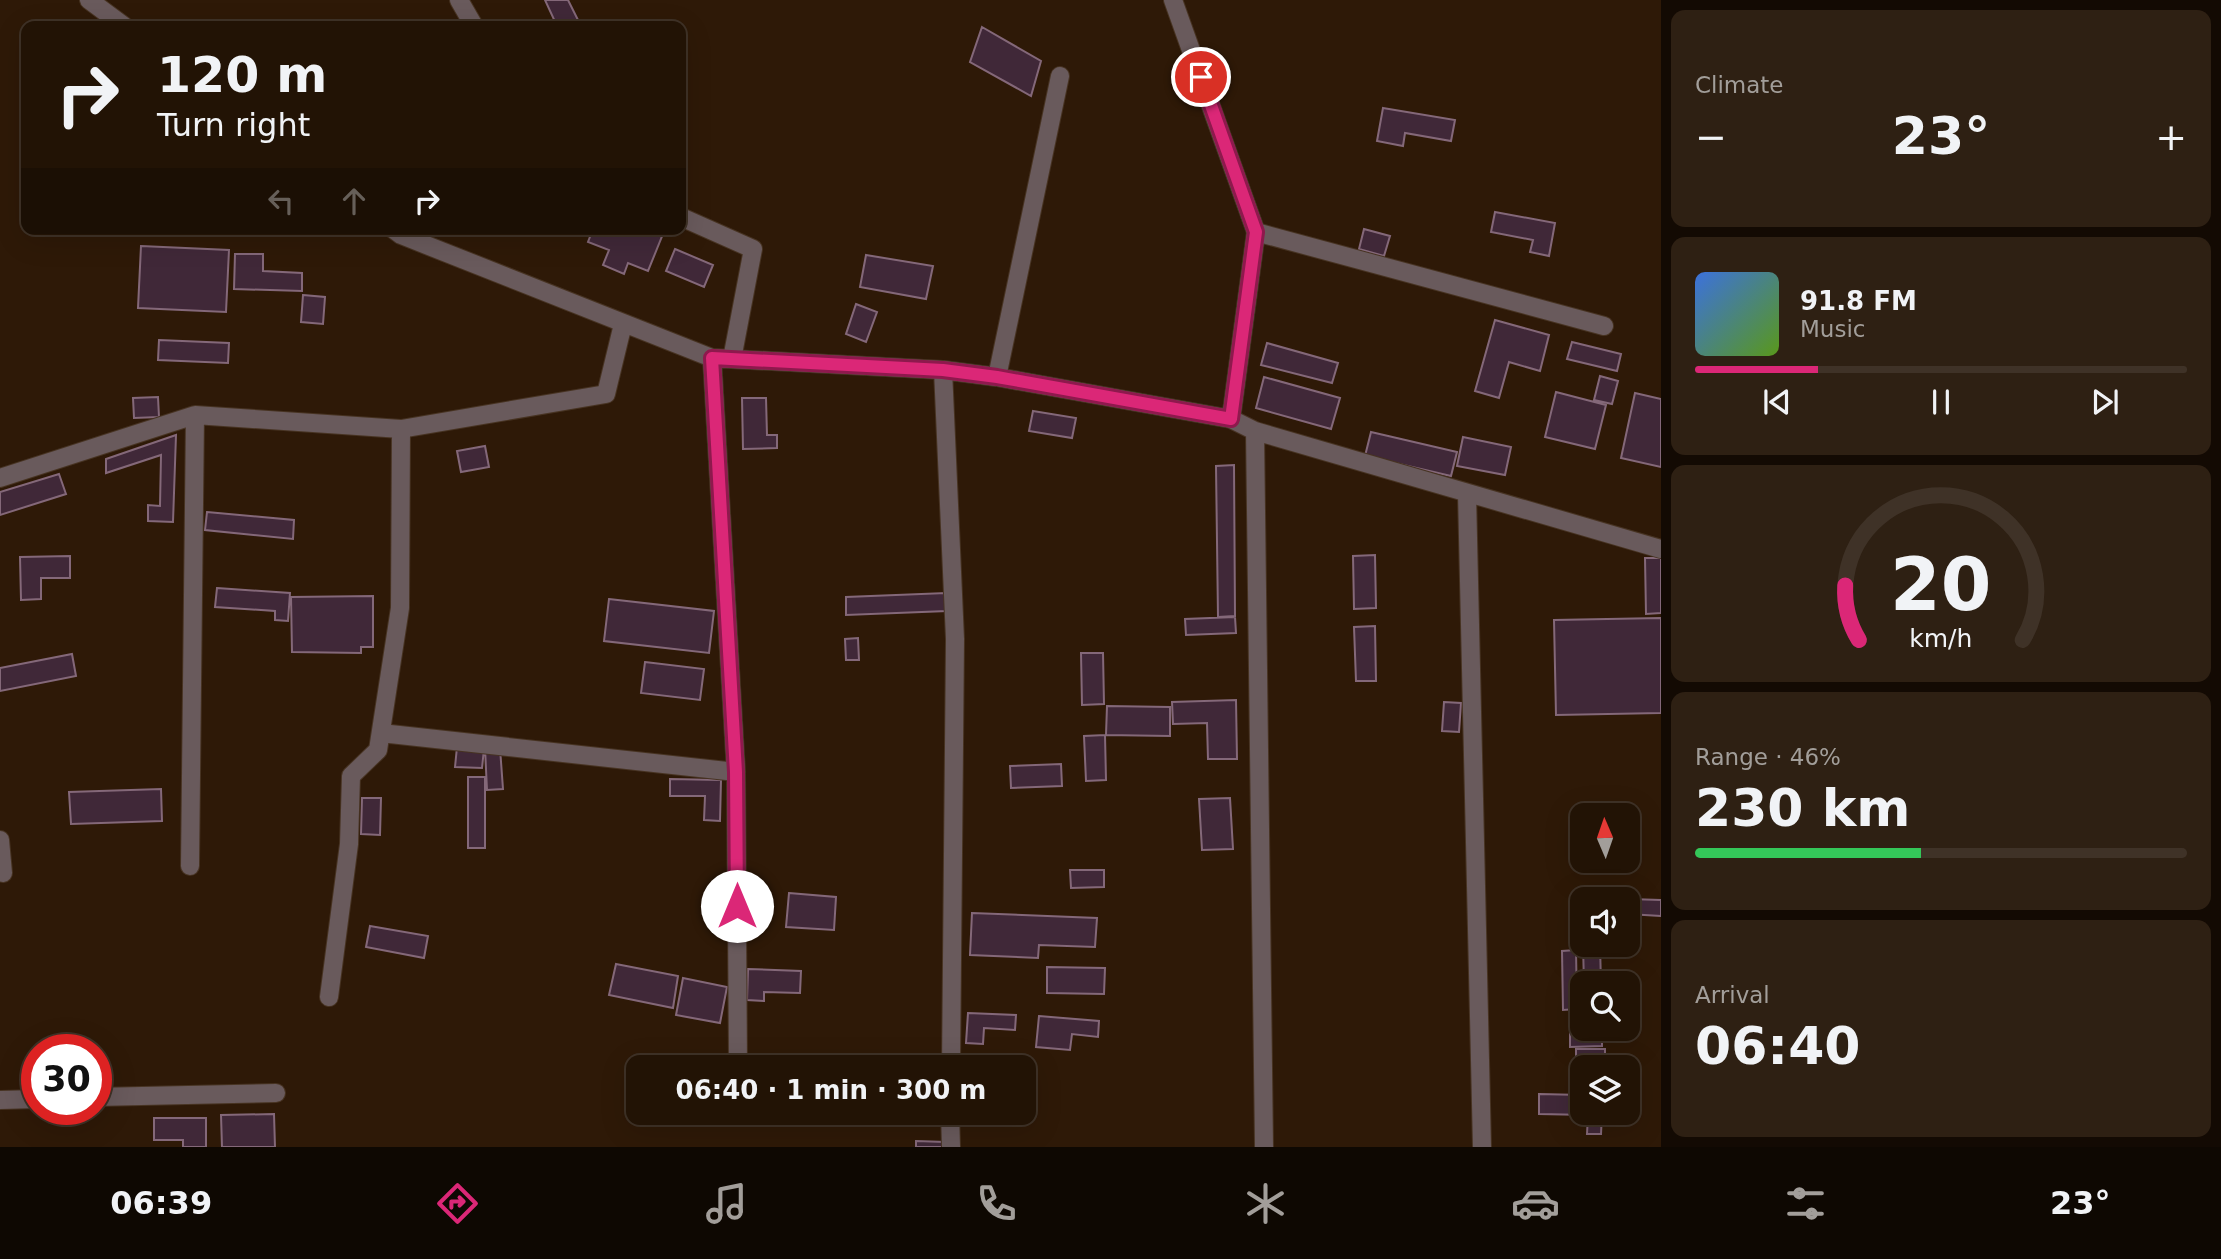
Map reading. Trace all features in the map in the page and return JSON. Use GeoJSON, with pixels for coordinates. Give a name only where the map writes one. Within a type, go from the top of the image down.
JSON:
{"type":"FeatureCollection","features":[{"type":"Feature","properties":{"kind":"street"},"geometry":{"type":"LineString","coordinates":[[89,0],[117,21]]}},
{"type":"Feature","properties":{"kind":"street"},"geometry":{"type":"LineString","coordinates":[[459,0],[471,21]]}},
{"type":"Feature","properties":{"kind":"street"},"geometry":{"type":"LineString","coordinates":[[1173,0],[1256,232],[1231,419]]}},
{"type":"Feature","properties":{"kind":"street"},"geometry":{"type":"LineString","coordinates":[[997,377],[1060,76]]}},
{"type":"Feature","properties":{"kind":"street"},"geometry":{"type":"LineString","coordinates":[[686,219],[753,249],[732,359]]}},
{"type":"Feature","properties":{"kind":"street"},"geometry":{"type":"LineString","coordinates":[[1256,232],[1604,326]]}},
{"type":"Feature","properties":{"kind":"street"},"geometry":{"type":"LineString","coordinates":[[401,235],[712,358],[943,370],[997,377],[1231,419],[1255,432],[1661,549]]}},
{"type":"Feature","properties":{"kind":"street"},"geometry":{"type":"LineString","coordinates":[[0,478],[195,415],[401,429],[606,394],[622,324]]}},
{"type":"Feature","properties":{"kind":"street"},"geometry":{"type":"LineString","coordinates":[[712,358],[736,772],[738,1055]]}},
{"type":"Feature","properties":{"kind":"street"},"geometry":{"type":"LineString","coordinates":[[943,370],[955,639],[951,1055]]}},
{"type":"Feature","properties":{"kind":"street"},"geometry":{"type":"LineString","coordinates":[[190,866],[195,415]]}},
{"type":"Feature","properties":{"kind":"street"},"geometry":{"type":"LineString","coordinates":[[329,998],[349,844],[351,776],[378,750],[400,608],[401,429]]}},
{"type":"Feature","properties":{"kind":"street"},"geometry":{"type":"LineString","coordinates":[[1255,432],[1264,1147]]}},
{"type":"Feature","properties":{"kind":"street"},"geometry":{"type":"LineString","coordinates":[[1467,494],[1482,1147]]}},
{"type":"Feature","properties":{"kind":"street"},"geometry":{"type":"LineString","coordinates":[[380,733],[736,772]]}},
{"type":"Feature","properties":{"kind":"street"},"geometry":{"type":"LineString","coordinates":[[0,840],[3,873]]}},
{"type":"Feature","properties":{"kind":"street"},"geometry":{"type":"LineString","coordinates":[[112,1097],[276,1093]]}},
{"type":"Feature","properties":{"kind":"street"},"geometry":{"type":"LineString","coordinates":[[0,1100],[21,1099]]}},
{"type":"Feature","properties":{"kind":"street"},"geometry":{"type":"LineString","coordinates":[[950,1125],[951,1147]]}},
{"type":"Feature","properties":{"kind":"building"},"geometry":{"type":"Polygon","coordinates":[[[545,0],[568,0],[578,21],[555,21],[545,0]]]}},
{"type":"Feature","properties":{"kind":"building"},"geometry":{"type":"Polygon","coordinates":[[[982,27],[1041,61],[1031,96],[970,62],[982,27]]]}},
{"type":"Feature","properties":{"kind":"building"},"geometry":{"type":"Polygon","coordinates":[[[1383,108],[1455,120],[1451,141],[1405,133],[1403,146],[1377,141],[1383,108]]]}},
{"type":"Feature","properties":{"kind":"building"},"geometry":{"type":"Polygon","coordinates":[[[1495,212],[1555,223],[1549,256],[1530,252],[1533,240],[1491,232],[1495,212]]]}},
{"type":"Feature","properties":{"kind":"building"},"geometry":{"type":"Polygon","coordinates":[[[1364,229],[1390,236],[1384,256],[1359,249],[1364,229]]]}},
{"type":"Feature","properties":{"kind":"building"},"geometry":{"type":"Polygon","coordinates":[[[591,235],[663,235],[648,271],[628,263],[624,274],[603,265],[609,250],[588,242],[591,235]]]}},
{"type":"Feature","properties":{"kind":"building"},"geometry":{"type":"Polygon","coordinates":[[[141,246],[229,250],[226,312],[138,308],[141,246]]]}},
{"type":"Feature","properties":{"kind":"building"},"geometry":{"type":"Polygon","coordinates":[[[675,249],[713,265],[704,287],[666,271],[675,249]]]}},
{"type":"Feature","properties":{"kind":"building"},"geometry":{"type":"Polygon","coordinates":[[[235,254],[263,254],[263,271],[302,273],[302,291],[234,289],[235,254]]]}},
{"type":"Feature","properties":{"kind":"building"},"geometry":{"type":"Polygon","coordinates":[[[866,255],[933,266],[926,299],[860,287],[866,255]]]}},
{"type":"Feature","properties":{"kind":"building"},"geometry":{"type":"Polygon","coordinates":[[[303,295],[325,297],[323,324],[301,322],[303,295]]]}},
{"type":"Feature","properties":{"kind":"building"},"geometry":{"type":"Polygon","coordinates":[[[856,304],[877,312],[866,342],[846,334],[856,304]]]}},
{"type":"Feature","properties":{"kind":"building"},"geometry":{"type":"Polygon","coordinates":[[[1495,320],[1549,335],[1540,371],[1509,362],[1499,398],[1475,391],[1495,320]]]}},
{"type":"Feature","properties":{"kind":"building"},"geometry":{"type":"Polygon","coordinates":[[[159,340],[229,343],[228,363],[158,360],[159,340]]]}},
{"type":"Feature","properties":{"kind":"building"},"geometry":{"type":"Polygon","coordinates":[[[1572,342],[1621,354],[1617,371],[1567,359],[1572,342]]]}},
{"type":"Feature","properties":{"kind":"building"},"geometry":{"type":"Polygon","coordinates":[[[1267,343],[1338,363],[1332,383],[1261,365],[1267,343]]]}},
{"type":"Feature","properties":{"kind":"building"},"geometry":{"type":"Polygon","coordinates":[[[1600,376],[1618,381],[1612,404],[1594,400],[1600,376]]]}},
{"type":"Feature","properties":{"kind":"building"},"geometry":{"type":"Polygon","coordinates":[[[1264,377],[1340,398],[1331,429],[1256,408],[1264,377]]]}},
{"type":"Feature","properties":{"kind":"building"},"geometry":{"type":"Polygon","coordinates":[[[1556,392],[1606,405],[1595,449],[1545,437],[1556,392]]]}},
{"type":"Feature","properties":{"kind":"building"},"geometry":{"type":"Polygon","coordinates":[[[1635,393],[1661,399],[1661,467],[1621,458],[1635,393]]]}},
{"type":"Feature","properties":{"kind":"building"},"geometry":{"type":"Polygon","coordinates":[[[158,397],[159,417],[134,418],[133,398],[158,397]]]}},
{"type":"Feature","properties":{"kind":"building"},"geometry":{"type":"Polygon","coordinates":[[[742,398],[766,398],[767,435],[777,435],[777,448],[743,449],[742,398]]]}},
{"type":"Feature","properties":{"kind":"building"},"geometry":{"type":"Polygon","coordinates":[[[1033,411],[1076,418],[1072,438],[1029,431],[1033,411]]]}},
{"type":"Feature","properties":{"kind":"building"},"geometry":{"type":"Polygon","coordinates":[[[1371,432],[1457,452],[1451,476],[1365,456],[1371,432]]]}},
{"type":"Feature","properties":{"kind":"building"},"geometry":{"type":"Polygon","coordinates":[[[176,435],[173,522],[148,521],[148,505],[160,506],[161,455],[106,473],[106,459],[176,435]]]}},
{"type":"Feature","properties":{"kind":"building"},"geometry":{"type":"Polygon","coordinates":[[[1463,437],[1511,447],[1505,475],[1457,466],[1463,437]]]}},
{"type":"Feature","properties":{"kind":"building"},"geometry":{"type":"Polygon","coordinates":[[[485,446],[489,467],[461,472],[457,451],[485,446]]]}},
{"type":"Feature","properties":{"kind":"building"},"geometry":{"type":"Polygon","coordinates":[[[1234,465],[1235,616],[1218,617],[1216,466],[1234,465]]]}},
{"type":"Feature","properties":{"kind":"building"},"geometry":{"type":"Polygon","coordinates":[[[59,474],[66,494],[0,515],[0,492],[59,474]]]}},
{"type":"Feature","properties":{"kind":"building"},"geometry":{"type":"Polygon","coordinates":[[[207,512],[294,520],[293,539],[205,530],[207,512]]]}},
{"type":"Feature","properties":{"kind":"building"},"geometry":{"type":"Polygon","coordinates":[[[1375,555],[1376,608],[1354,609],[1353,556],[1375,555]]]}},
{"type":"Feature","properties":{"kind":"building"},"geometry":{"type":"Polygon","coordinates":[[[70,556],[70,578],[41,578],[41,599],[21,600],[20,557],[70,556]]]}},
{"type":"Feature","properties":{"kind":"building"},"geometry":{"type":"Polygon","coordinates":[[[1645,558],[1661,558],[1661,613],[1646,614],[1645,558]]]}},
{"type":"Feature","properties":{"kind":"building"},"geometry":{"type":"Polygon","coordinates":[[[217,588],[290,593],[288,621],[275,620],[275,611],[215,607],[217,588]]]}},
{"type":"Feature","properties":{"kind":"building"},"geometry":{"type":"Polygon","coordinates":[[[946,593],[947,611],[846,615],[846,597],[946,593]]]}},
{"type":"Feature","properties":{"kind":"building"},"geometry":{"type":"Polygon","coordinates":[[[373,596],[373,647],[361,647],[361,653],[292,652],[291,597],[373,596]]]}},
{"type":"Feature","properties":{"kind":"building"},"geometry":{"type":"Polygon","coordinates":[[[609,599],[714,611],[709,653],[604,641],[609,599]]]}},
{"type":"Feature","properties":{"kind":"building"},"geometry":{"type":"Polygon","coordinates":[[[1235,617],[1236,633],[1186,635],[1185,619],[1235,617]]]}},
{"type":"Feature","properties":{"kind":"building"},"geometry":{"type":"Polygon","coordinates":[[[1661,618],[1661,713],[1556,715],[1554,620],[1661,618]]]}},
{"type":"Feature","properties":{"kind":"building"},"geometry":{"type":"Polygon","coordinates":[[[1375,626],[1376,681],[1356,681],[1354,627],[1375,626]]]}},
{"type":"Feature","properties":{"kind":"building"},"geometry":{"type":"Polygon","coordinates":[[[858,638],[859,660],[846,660],[845,639],[858,638]]]}},
{"type":"Feature","properties":{"kind":"building"},"geometry":{"type":"Polygon","coordinates":[[[1081,653],[1103,653],[1104,704],[1082,705],[1081,653]]]}},
{"type":"Feature","properties":{"kind":"building"},"geometry":{"type":"Polygon","coordinates":[[[72,654],[76,676],[0,691],[0,668],[72,654]]]}},
{"type":"Feature","properties":{"kind":"building"},"geometry":{"type":"Polygon","coordinates":[[[645,662],[704,669],[700,700],[641,693],[645,662]]]}},
{"type":"Feature","properties":{"kind":"building"},"geometry":{"type":"Polygon","coordinates":[[[1236,700],[1237,759],[1208,759],[1207,723],[1173,724],[1172,702],[1236,700]]]}},
{"type":"Feature","properties":{"kind":"building"},"geometry":{"type":"Polygon","coordinates":[[[1444,702],[1461,703],[1459,732],[1442,731],[1444,702]]]}},
{"type":"Feature","properties":{"kind":"building"},"geometry":{"type":"Polygon","coordinates":[[[1107,706],[1170,707],[1170,736],[1106,735],[1107,706]]]}},
{"type":"Feature","properties":{"kind":"building"},"geometry":{"type":"Polygon","coordinates":[[[1105,735],[1106,780],[1086,781],[1084,736],[1105,735]]]}},
{"type":"Feature","properties":{"kind":"building"},"geometry":{"type":"Polygon","coordinates":[[[457,747],[484,749],[482,768],[455,767],[457,747]]]}},
{"type":"Feature","properties":{"kind":"building"},"geometry":{"type":"Polygon","coordinates":[[[485,748],[500,748],[503,789],[487,790],[485,748]]]}},
{"type":"Feature","properties":{"kind":"building"},"geometry":{"type":"Polygon","coordinates":[[[1061,764],[1062,786],[1011,788],[1010,766],[1061,764]]]}},
{"type":"Feature","properties":{"kind":"building"},"geometry":{"type":"Polygon","coordinates":[[[468,777],[485,777],[485,848],[468,848],[468,777]]]}},
{"type":"Feature","properties":{"kind":"building"},"geometry":{"type":"Polygon","coordinates":[[[670,779],[721,780],[720,821],[704,820],[705,796],[670,796],[670,779]]]}},
{"type":"Feature","properties":{"kind":"building"},"geometry":{"type":"Polygon","coordinates":[[[161,789],[162,821],[71,824],[69,792],[161,789]]]}},
{"type":"Feature","properties":{"kind":"building"},"geometry":{"type":"Polygon","coordinates":[[[362,798],[381,798],[380,835],[361,834],[362,798]]]}},
{"type":"Feature","properties":{"kind":"building"},"geometry":{"type":"Polygon","coordinates":[[[1230,798],[1233,849],[1202,850],[1199,799],[1230,798]]]}},
{"type":"Feature","properties":{"kind":"building"},"geometry":{"type":"Polygon","coordinates":[[[1070,870],[1104,870],[1104,887],[1071,888],[1070,870]]]}},
{"type":"Feature","properties":{"kind":"building"},"geometry":{"type":"Polygon","coordinates":[[[789,893],[836,897],[834,930],[786,927],[789,893]]]}},
{"type":"Feature","properties":{"kind":"building"},"geometry":{"type":"Polygon","coordinates":[[[1640,899],[1661,900],[1661,916],[1640,915],[1640,899]]]}},
{"type":"Feature","properties":{"kind":"building"},"geometry":{"type":"Polygon","coordinates":[[[972,913],[1097,918],[1095,947],[1039,945],[1038,958],[970,955],[972,913]]]}},
{"type":"Feature","properties":{"kind":"building"},"geometry":{"type":"Polygon","coordinates":[[[370,926],[428,936],[424,958],[366,947],[370,926]]]}},
{"type":"Feature","properties":{"kind":"building"},"geometry":{"type":"Polygon","coordinates":[[[1570,950],[1570,957],[1576,957],[1576,971],[1570,971],[1570,1010],[1563,1010],[1562,951],[1570,950]]]}},
{"type":"Feature","properties":{"kind":"building"},"geometry":{"type":"Polygon","coordinates":[[[1583,957],[1600,957],[1601,971],[1584,971],[1583,957]]]}},
{"type":"Feature","properties":{"kind":"building"},"geometry":{"type":"Polygon","coordinates":[[[616,964],[678,976],[673,1008],[609,995],[616,964]]]}},
{"type":"Feature","properties":{"kind":"building"},"geometry":{"type":"Polygon","coordinates":[[[1047,967],[1105,968],[1104,994],[1047,993],[1047,967]]]}},
{"type":"Feature","properties":{"kind":"building"},"geometry":{"type":"Polygon","coordinates":[[[748,969],[801,971],[800,993],[764,992],[764,1001],[747,1000],[748,969]]]}},
{"type":"Feature","properties":{"kind":"building"},"geometry":{"type":"Polygon","coordinates":[[[683,978],[727,987],[720,1023],[676,1015],[683,978]]]}},
{"type":"Feature","properties":{"kind":"building"},"geometry":{"type":"Polygon","coordinates":[[[968,1013],[1016,1015],[1015,1030],[984,1028],[983,1044],[966,1043],[968,1013]]]}},
{"type":"Feature","properties":{"kind":"building"},"geometry":{"type":"Polygon","coordinates":[[[1039,1016],[1099,1021],[1098,1037],[1072,1034],[1070,1050],[1036,1047],[1039,1016]]]}},
{"type":"Feature","properties":{"kind":"building"},"geometry":{"type":"Polygon","coordinates":[[[1570,1041],[1602,1041],[1602,1046],[1570,1047],[1570,1041]]]}},
{"type":"Feature","properties":{"kind":"building"},"geometry":{"type":"Polygon","coordinates":[[[1576,1049],[1605,1049],[1605,1055],[1576,1055],[1576,1049]]]}},
{"type":"Feature","properties":{"kind":"building"},"geometry":{"type":"Polygon","coordinates":[[[1539,1094],[1570,1095],[1570,1115],[1539,1114],[1539,1094]]]}},
{"type":"Feature","properties":{"kind":"building"},"geometry":{"type":"Polygon","coordinates":[[[274,1114],[275,1147],[222,1147],[221,1115],[274,1114]]]}},
{"type":"Feature","properties":{"kind":"building"},"geometry":{"type":"Polygon","coordinates":[[[154,1118],[206,1118],[206,1147],[183,1147],[183,1140],[154,1140],[154,1118]]]}},
{"type":"Feature","properties":{"kind":"building"},"geometry":{"type":"Polygon","coordinates":[[[1587,1125],[1601,1125],[1601,1134],[1587,1134],[1587,1125]]]}},
{"type":"Feature","properties":{"kind":"building"},"geometry":{"type":"Polygon","coordinates":[[[916,1141],[945,1142],[944,1147],[916,1147],[916,1141]]]}},
{"type":"Feature","properties":{"kind":"route"},"geometry":{"type":"LineString","coordinates":[[737,906],[736,772],[712,358],[943,370],[997,377],[1231,419],[1256,232],[1201,77]]}}]}
